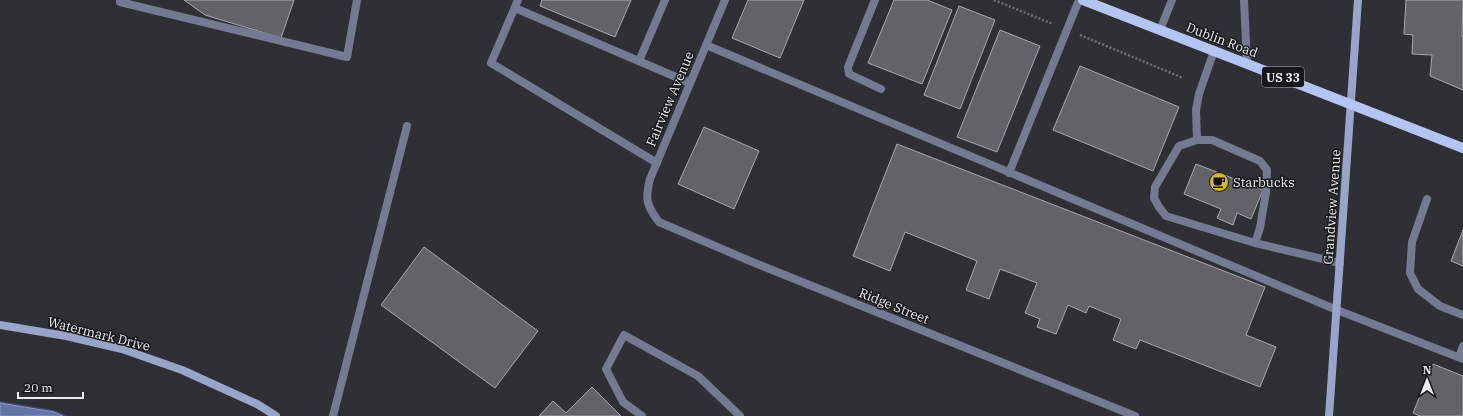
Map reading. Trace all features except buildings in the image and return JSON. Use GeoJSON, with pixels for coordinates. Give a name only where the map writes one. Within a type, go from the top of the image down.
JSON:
{"type":"FeatureCollection","features":[{"type":"Feature","properties":{"kind":"main road","name":"Dublin Road"},"geometry":{"type":"LineString","coordinates":[[1083,0],[1099,3],[1160,30],[1463,148]]}},
{"type":"Feature","properties":{"kind":"main road","name":"Grandview Avenue"},"geometry":{"type":"LineString","coordinates":[[1330,416],[1358,0]]}},
{"type":"Feature","properties":{"kind":"main road","name":"Watermark Drive"},"geometry":{"type":"LineString","coordinates":[[0,325],[66,336],[122,349],[182,370],[257,404],[276,416]]}},
{"type":"Feature","properties":{"kind":"street"},"geometry":{"type":"LineString","coordinates":[[120,0],[120,2],[347,58],[357,0]]}},
{"type":"Feature","properties":{"kind":"street"},"geometry":{"type":"LineString","coordinates":[[639,61],[665,0]]}},
{"type":"Feature","properties":{"kind":"street","name":"Fairview Avenue"},"geometry":{"type":"LineString","coordinates":[[649,209],[646,194],[650,178],[725,0]]}},
{"type":"Feature","properties":{"kind":"street"},"geometry":{"type":"LineString","coordinates":[[875,0],[848,67],[849,74],[881,89]]}},
{"type":"Feature","properties":{"kind":"street"},"geometry":{"type":"LineString","coordinates":[[1010,173],[1079,0]]}},
{"type":"Feature","properties":{"kind":"street"},"geometry":{"type":"LineString","coordinates":[[1160,30],[1172,0]]}},
{"type":"Feature","properties":{"kind":"street"},"geometry":{"type":"LineString","coordinates":[[1244,0],[1247,64]]}},
{"type":"Feature","properties":{"kind":"street"},"geometry":{"type":"LineString","coordinates":[[656,164],[491,63],[517,4],[690,83]]}},
{"type":"Feature","properties":{"kind":"street"},"geometry":{"type":"LineString","coordinates":[[706,45],[1337,310],[1461,358],[1463,346]]}},
{"type":"Feature","properties":{"kind":"street"},"geometry":{"type":"LineString","coordinates":[[1197,140],[1196,110],[1199,94],[1214,51]]}},
{"type":"Feature","properties":{"kind":"street"},"geometry":{"type":"LineString","coordinates":[[333,416],[407,126]]}},
{"type":"Feature","properties":{"kind":"street"},"geometry":{"type":"LineString","coordinates":[[1255,243],[1261,221],[1266,192],[1267,170],[1260,161],[1212,140],[1197,140],[1180,146],[1155,187],[1154,198],[1166,216],[1255,243],[1340,263]]}},
{"type":"Feature","properties":{"kind":"street"},"geometry":{"type":"LineString","coordinates":[[1427,199],[1412,242],[1410,273],[1418,289],[1440,306],[1463,315]]}},
{"type":"Feature","properties":{"kind":"street","name":"Ridge Street"},"geometry":{"type":"LineString","coordinates":[[649,209],[659,222],[673,229],[1135,416]]}},
{"type":"Feature","properties":{"kind":"street"},"geometry":{"type":"LineString","coordinates":[[642,416],[623,402],[606,369],[624,335],[698,376],[740,416]]}},
{"type":"Feature","properties":{"kind":"path"},"geometry":{"type":"LineString","coordinates":[[994,0],[1183,78]]}},
{"type":"Feature","properties":{"kind":"shaded area"},"geometry":{"type":"Polygon","coordinates":[[[0,401],[54,410],[69,416],[0,403],[0,401]]]}},
{"type":"Feature","properties":{"kind":"shaded area"},"geometry":{"type":"Polygon","coordinates":[[[0,403],[54,412],[63,416],[0,416],[0,403]]]}},
{"type":"Feature","properties":{"kind":"place","name":"Starbucks"},"geometry":{"type":"Point","coordinates":[1219,182]}}]}
